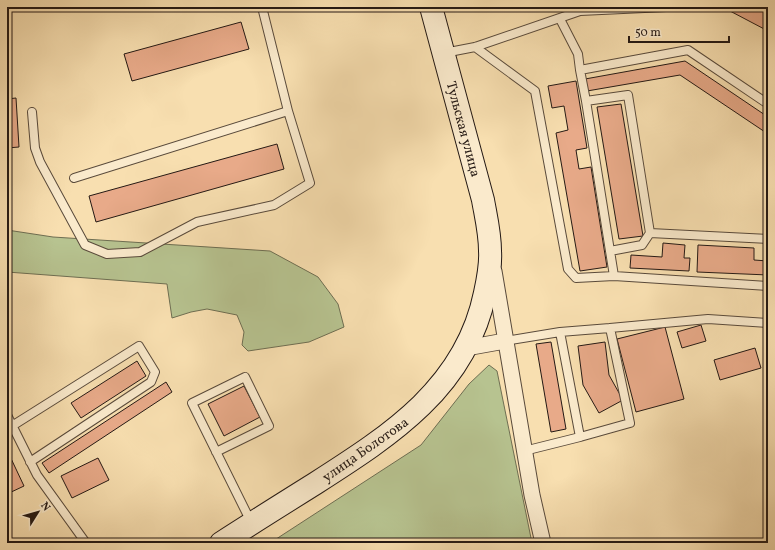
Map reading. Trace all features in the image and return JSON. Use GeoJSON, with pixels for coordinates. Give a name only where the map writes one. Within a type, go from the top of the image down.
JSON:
{"type":"FeatureCollection","features":[{"type":"Feature","properties":{"kind":"main road","name":"Тульская улица"},"geometry":{"type":"LineString","coordinates":[[431,7],[483,200],[489,230],[490,252]]}},
{"type":"Feature","properties":{"kind":"main road","name":"улица Болотова"},"geometry":{"type":"LineString","coordinates":[[221,543],[397,429],[433,394],[449,374],[466,348],[477,324],[483,305],[489,271],[490,252]]}},
{"type":"Feature","properties":{"kind":"street"},"geometry":{"type":"LineString","coordinates":[[490,252],[532,495],[543,543]]}},
{"type":"Feature","properties":{"kind":"street"},"geometry":{"type":"LineString","coordinates":[[466,348],[505,342]]}},
{"type":"Feature","properties":{"kind":"lane"},"geometry":{"type":"LineString","coordinates":[[32,112],[35,148],[40,162],[85,245],[107,254],[140,252],[197,222],[274,205],[310,183],[288,111],[262,7]]}},
{"type":"Feature","properties":{"kind":"lane"},"geometry":{"type":"LineString","coordinates":[[444,53],[475,47],[580,11],[666,7]]}},
{"type":"Feature","properties":{"kind":"lane"},"geometry":{"type":"LineString","coordinates":[[560,19],[578,54],[614,276]]}},
{"type":"Feature","properties":{"kind":"lane"},"geometry":{"type":"LineString","coordinates":[[475,47],[535,91],[568,269],[576,278],[614,276],[768,286]]}},
{"type":"Feature","properties":{"kind":"lane"},"geometry":{"type":"LineString","coordinates":[[580,70],[688,50],[768,104]]}},
{"type":"Feature","properties":{"kind":"lane"},"geometry":{"type":"LineString","coordinates":[[586,101],[628,95],[650,233],[642,246],[610,251]]}},
{"type":"Feature","properties":{"kind":"lane"},"geometry":{"type":"LineString","coordinates":[[74,178],[288,111]]}},
{"type":"Feature","properties":{"kind":"lane"},"geometry":{"type":"LineString","coordinates":[[650,233],[768,239]]}},
{"type":"Feature","properties":{"kind":"lane"},"geometry":{"type":"LineString","coordinates":[[505,342],[560,332],[708,319],[768,323]]}},
{"type":"Feature","properties":{"kind":"lane"},"geometry":{"type":"LineString","coordinates":[[524,451],[630,423],[610,328]]}},
{"type":"Feature","properties":{"kind":"lane"},"geometry":{"type":"LineString","coordinates":[[560,332],[580,437]]}},
{"type":"Feature","properties":{"kind":"lane"},"geometry":{"type":"LineString","coordinates":[[12,426],[138,346],[155,372],[151,382],[30,462]]}},
{"type":"Feature","properties":{"kind":"lane"},"geometry":{"type":"LineString","coordinates":[[216,452],[269,426],[245,377],[192,403],[216,452],[251,523]]}},
{"type":"Feature","properties":{"kind":"lane"},"geometry":{"type":"LineString","coordinates":[[7,415],[37,475],[86,543]]}},
{"type":"Feature","properties":{"kind":"green space"},"geometry":{"type":"Polygon","coordinates":[[[7,230],[53,237],[270,251],[318,277],[338,304],[344,327],[309,342],[248,351],[242,345],[244,332],[237,315],[207,309],[172,318],[167,284],[7,272],[7,230]]]}},
{"type":"Feature","properties":{"kind":"green space"},"geometry":{"type":"Polygon","coordinates":[[[489,365],[497,371],[532,543],[270,543],[421,445],[469,384],[489,365]]]}},
{"type":"Feature","properties":{"kind":"building"},"geometry":{"type":"Polygon","coordinates":[[[732,7],[768,7],[768,31],[730,11],[732,7]]]}},
{"type":"Feature","properties":{"kind":"building"},"geometry":{"type":"Polygon","coordinates":[[[241,22],[249,49],[132,81],[124,54],[241,22]]]}},
{"type":"Feature","properties":{"kind":"building"},"geometry":{"type":"Polygon","coordinates":[[[685,61],[768,117],[768,134],[680,75],[587,91],[585,79],[685,61]]]}},
{"type":"Feature","properties":{"kind":"building"},"geometry":{"type":"Polygon","coordinates":[[[576,81],[587,148],[576,150],[579,169],[591,167],[607,267],[580,271],[556,133],[568,130],[564,106],[552,108],[548,86],[576,81]]]}},
{"type":"Feature","properties":{"kind":"building"},"geometry":{"type":"Polygon","coordinates":[[[16,98],[19,147],[7,148],[7,99],[16,98]]]}},
{"type":"Feature","properties":{"kind":"building"},"geometry":{"type":"Polygon","coordinates":[[[621,104],[643,236],[619,239],[597,107],[621,104]]]}},
{"type":"Feature","properties":{"kind":"building"},"geometry":{"type":"Polygon","coordinates":[[[277,144],[284,169],[96,222],[89,196],[277,144]]]}},
{"type":"Feature","properties":{"kind":"building"},"geometry":{"type":"Polygon","coordinates":[[[663,243],[685,245],[684,258],[690,258],[689,271],[630,268],[631,255],[662,257],[663,243]]]}},
{"type":"Feature","properties":{"kind":"building"},"geometry":{"type":"Polygon","coordinates":[[[698,245],[754,248],[754,260],[768,261],[768,275],[697,272],[698,245]]]}},
{"type":"Feature","properties":{"kind":"building"},"geometry":{"type":"Polygon","coordinates":[[[701,325],[706,341],[682,348],[677,332],[701,325]]]}},
{"type":"Feature","properties":{"kind":"building"},"geometry":{"type":"Polygon","coordinates":[[[665,327],[684,399],[636,412],[617,339],[665,327]]]}},
{"type":"Feature","properties":{"kind":"building"},"geometry":{"type":"Polygon","coordinates":[[[551,342],[566,429],[551,432],[536,344],[551,342]]]}},
{"type":"Feature","properties":{"kind":"building"},"geometry":{"type":"Polygon","coordinates":[[[605,342],[609,375],[623,400],[599,413],[583,385],[578,346],[605,342]]]}},
{"type":"Feature","properties":{"kind":"building"},"geometry":{"type":"Polygon","coordinates":[[[755,348],[761,368],[720,380],[714,360],[755,348]]]}},
{"type":"Feature","properties":{"kind":"building"},"geometry":{"type":"Polygon","coordinates":[[[137,361],[146,376],[81,418],[71,403],[137,361]]]}},
{"type":"Feature","properties":{"kind":"building"},"geometry":{"type":"Polygon","coordinates":[[[166,382],[172,392],[49,473],[42,463],[166,382]]]}},
{"type":"Feature","properties":{"kind":"building"},"geometry":{"type":"Polygon","coordinates":[[[244,386],[260,417],[224,436],[208,404],[244,386]]]}},
{"type":"Feature","properties":{"kind":"building"},"geometry":{"type":"Polygon","coordinates":[[[7,450],[24,486],[7,494],[7,450]]]}},
{"type":"Feature","properties":{"kind":"building"},"geometry":{"type":"Polygon","coordinates":[[[98,458],[109,480],[72,498],[61,476],[98,458]]]}}]}
